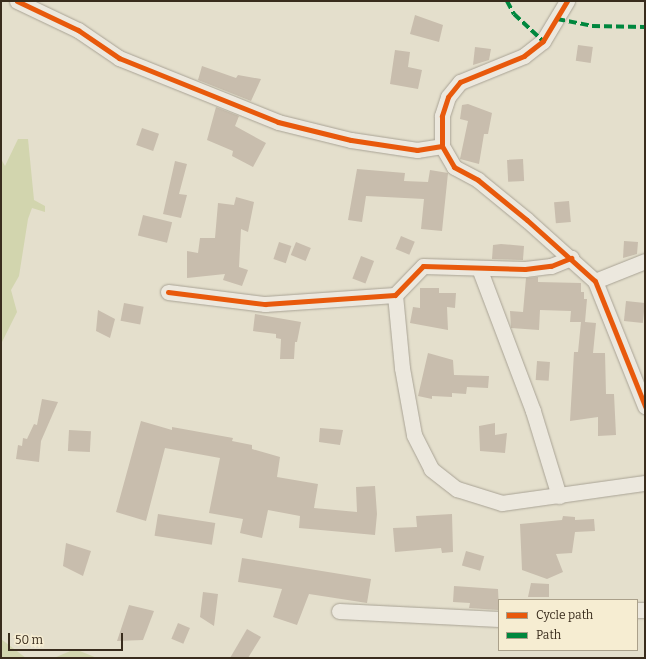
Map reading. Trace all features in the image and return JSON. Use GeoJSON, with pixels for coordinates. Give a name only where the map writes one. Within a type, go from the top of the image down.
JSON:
{"type":"FeatureCollection","features":[{"type":"Feature","properties":{"kind":"street"},"geometry":{"type":"LineString","coordinates":[[17,1],[78,30],[119,58],[278,122],[351,140],[417,150],[442,146]]}},
{"type":"Feature","properties":{"kind":"street"},"geometry":{"type":"LineString","coordinates":[[567,1],[543,41],[524,56],[460,82],[448,97],[442,116],[442,146],[454,167],[478,180],[571,258],[595,281],[645,406]]}},
{"type":"Feature","properties":{"kind":"street"},"geometry":{"type":"LineString","coordinates":[[168,292],[264,304],[395,295],[423,266],[525,269],[551,266],[571,258]]}},
{"type":"Feature","properties":{"kind":"street"},"geometry":{"type":"LineString","coordinates":[[595,281],[645,261]]}},
{"type":"Feature","properties":{"kind":"street"},"geometry":{"type":"LineString","coordinates":[[479,268],[533,412],[559,496]]}},
{"type":"Feature","properties":{"kind":"street"},"geometry":{"type":"LineString","coordinates":[[395,295],[402,368],[414,435],[431,469],[457,489],[502,503],[645,483]]}},
{"type":"Feature","properties":{"kind":"street"},"geometry":{"type":"LineString","coordinates":[[339,611],[498,619]]}},
{"type":"Feature","properties":{"kind":"green space"},"geometry":{"type":"Polygon","coordinates":[[[18,139],[28,139],[34,200],[45,206],[45,212],[32,208],[28,219],[19,276],[11,290],[17,312],[1,344],[1,159],[5,166],[18,139]]]}},
{"type":"Feature","properties":{"kind":"green space"},"geometry":{"type":"Polygon","coordinates":[[[1,639],[26,658],[1,658],[1,639]]]}},
{"type":"Feature","properties":{"kind":"green space"},"geometry":{"type":"Polygon","coordinates":[[[75,649],[97,658],[54,658],[75,649]]]}},
{"type":"Feature","properties":{"kind":"building"},"geometry":{"type":"Polygon","coordinates":[[[415,15],[443,25],[439,42],[410,34],[415,15]]]}},
{"type":"Feature","properties":{"kind":"building"},"geometry":{"type":"Polygon","coordinates":[[[578,45],[593,47],[591,63],[576,61],[578,45]]]}},
{"type":"Feature","properties":{"kind":"building"},"geometry":{"type":"Polygon","coordinates":[[[475,47],[491,49],[489,60],[473,65],[475,47]]]}},
{"type":"Feature","properties":{"kind":"building"},"geometry":{"type":"Polygon","coordinates":[[[395,50],[410,52],[408,67],[422,70],[418,89],[390,84],[395,50]]]}},
{"type":"Feature","properties":{"kind":"building"},"geometry":{"type":"Polygon","coordinates":[[[202,66],[236,78],[238,75],[261,79],[251,101],[198,80],[202,66]]]}},
{"type":"Feature","properties":{"kind":"building"},"geometry":{"type":"Polygon","coordinates":[[[468,104],[492,113],[488,134],[484,134],[479,164],[460,159],[468,121],[460,119],[462,105],[468,104]]]}},
{"type":"Feature","properties":{"kind":"building"},"geometry":{"type":"Polygon","coordinates":[[[216,107],[239,116],[235,126],[266,143],[253,167],[232,156],[233,151],[207,140],[216,107]]]}},
{"type":"Feature","properties":{"kind":"building"},"geometry":{"type":"Polygon","coordinates":[[[142,128],[159,134],[153,151],[136,145],[142,128]]]}},
{"type":"Feature","properties":{"kind":"building"},"geometry":{"type":"Polygon","coordinates":[[[523,159],[524,181],[508,182],[507,160],[523,159]]]}},
{"type":"Feature","properties":{"kind":"building"},"geometry":{"type":"Polygon","coordinates":[[[175,161],[187,164],[179,194],[187,195],[181,218],[163,214],[175,161]]]}},
{"type":"Feature","properties":{"kind":"building"},"geometry":{"type":"Polygon","coordinates":[[[357,169],[405,173],[404,181],[428,182],[430,170],[448,173],[442,231],[421,229],[424,199],[366,196],[362,222],[348,220],[357,169]]]}},
{"type":"Feature","properties":{"kind":"building"},"geometry":{"type":"Polygon","coordinates":[[[236,197],[254,202],[248,232],[241,229],[239,267],[248,270],[242,286],[223,280],[225,274],[187,278],[187,251],[198,253],[200,238],[215,238],[218,203],[234,205],[236,197]]]}},
{"type":"Feature","properties":{"kind":"building"},"geometry":{"type":"Polygon","coordinates":[[[569,201],[571,222],[556,223],[554,202],[569,201]]]}},
{"type":"Feature","properties":{"kind":"building"},"geometry":{"type":"Polygon","coordinates":[[[143,215],[172,222],[167,243],[138,235],[143,215]]]}},
{"type":"Feature","properties":{"kind":"building"},"geometry":{"type":"Polygon","coordinates":[[[401,236],[415,242],[409,255],[396,249],[401,236]]]}},
{"type":"Feature","properties":{"kind":"building"},"geometry":{"type":"Polygon","coordinates":[[[624,241],[638,242],[637,254],[623,258],[624,241]]]}},
{"type":"Feature","properties":{"kind":"building"},"geometry":{"type":"Polygon","coordinates":[[[279,242],[291,246],[286,263],[273,259],[279,242]]]}},
{"type":"Feature","properties":{"kind":"building"},"geometry":{"type":"Polygon","coordinates":[[[296,242],[311,248],[306,261],[291,255],[296,242]]]}},
{"type":"Feature","properties":{"kind":"building"},"geometry":{"type":"Polygon","coordinates":[[[501,244],[524,246],[523,260],[492,259],[493,245],[501,244]]]}},
{"type":"Feature","properties":{"kind":"building"},"geometry":{"type":"Polygon","coordinates":[[[361,256],[374,261],[365,283],[352,278],[361,256]]]}},
{"type":"Feature","properties":{"kind":"building"},"geometry":{"type":"Polygon","coordinates":[[[538,277],[538,282],[581,283],[581,292],[584,292],[584,299],[587,299],[585,322],[596,323],[593,353],[605,353],[606,394],[614,394],[616,435],[598,436],[598,417],[570,421],[574,352],[578,352],[581,322],[570,322],[571,311],[540,310],[539,330],[511,328],[510,311],[523,312],[526,278],[538,277]]]}},
{"type":"Feature","properties":{"kind":"building"},"geometry":{"type":"Polygon","coordinates":[[[420,288],[439,288],[439,293],[456,293],[455,308],[447,307],[448,330],[410,323],[413,307],[420,308],[420,288]]]}},
{"type":"Feature","properties":{"kind":"building"},"geometry":{"type":"Polygon","coordinates":[[[626,301],[645,303],[643,323],[624,321],[626,301]]]}},
{"type":"Feature","properties":{"kind":"building"},"geometry":{"type":"Polygon","coordinates":[[[124,303],[144,307],[140,324],[121,321],[124,303]]]}},
{"type":"Feature","properties":{"kind":"building"},"geometry":{"type":"Polygon","coordinates":[[[98,310],[115,319],[110,338],[96,331],[98,310]]]}},
{"type":"Feature","properties":{"kind":"building"},"geometry":{"type":"Polygon","coordinates":[[[255,314],[301,322],[297,342],[295,342],[294,359],[280,359],[281,339],[276,338],[276,334],[253,331],[255,314]]]}},
{"type":"Feature","properties":{"kind":"building"},"geometry":{"type":"Polygon","coordinates":[[[428,353],[453,360],[454,375],[489,376],[488,388],[467,387],[466,394],[452,393],[452,397],[432,396],[432,399],[418,396],[428,353]]]}},
{"type":"Feature","properties":{"kind":"building"},"geometry":{"type":"Polygon","coordinates":[[[537,361],[550,362],[549,381],[536,380],[537,361]]]}},
{"type":"Feature","properties":{"kind":"building"},"geometry":{"type":"Polygon","coordinates":[[[42,399],[58,402],[41,441],[39,462],[16,459],[18,445],[22,446],[23,438],[27,439],[34,424],[37,425],[42,399]]]}},
{"type":"Feature","properties":{"kind":"building"},"geometry":{"type":"Polygon","coordinates":[[[141,421],[172,430],[172,427],[233,438],[232,441],[252,445],[252,449],[280,457],[277,477],[318,484],[314,508],[357,512],[356,487],[375,486],[377,514],[375,535],[299,528],[300,516],[268,510],[262,538],[240,533],[243,519],[209,513],[220,458],[165,448],[146,521],[116,512],[141,421]]]}},
{"type":"Feature","properties":{"kind":"building"},"geometry":{"type":"Polygon","coordinates":[[[495,423],[495,435],[507,433],[505,453],[480,451],[479,426],[495,423]]]}},
{"type":"Feature","properties":{"kind":"building"},"geometry":{"type":"Polygon","coordinates":[[[320,428],[343,430],[340,445],[319,442],[320,428]]]}},
{"type":"Feature","properties":{"kind":"building"},"geometry":{"type":"Polygon","coordinates":[[[69,430],[91,431],[90,452],[68,451],[69,430]]]}},
{"type":"Feature","properties":{"kind":"building"},"geometry":{"type":"Polygon","coordinates":[[[158,514],[215,523],[212,545],[155,536],[158,514]]]}},
{"type":"Feature","properties":{"kind":"building"},"geometry":{"type":"Polygon","coordinates":[[[452,514],[453,552],[442,553],[441,548],[395,552],[393,528],[417,527],[416,516],[452,514]]]}},
{"type":"Feature","properties":{"kind":"building"},"geometry":{"type":"Polygon","coordinates":[[[563,516],[575,517],[575,520],[594,519],[595,531],[575,532],[572,553],[556,554],[563,572],[547,579],[522,570],[520,524],[562,520],[563,516]]]}},
{"type":"Feature","properties":{"kind":"building"},"geometry":{"type":"Polygon","coordinates":[[[66,543],[91,551],[83,576],[63,566],[66,543]]]}},
{"type":"Feature","properties":{"kind":"building"},"geometry":{"type":"Polygon","coordinates":[[[466,551],[484,556],[480,571],[462,565],[466,551]]]}},
{"type":"Feature","properties":{"kind":"building"},"geometry":{"type":"Polygon","coordinates":[[[242,558],[371,579],[367,603],[309,594],[297,625],[273,617],[282,589],[238,582],[242,558]]]}},
{"type":"Feature","properties":{"kind":"building"},"geometry":{"type":"Polygon","coordinates":[[[531,583],[549,584],[549,597],[528,597],[531,583]]]}},
{"type":"Feature","properties":{"kind":"building"},"geometry":{"type":"Polygon","coordinates":[[[454,586],[498,589],[498,610],[469,608],[470,603],[453,602],[454,586]]]}},
{"type":"Feature","properties":{"kind":"building"},"geometry":{"type":"Polygon","coordinates":[[[203,592],[218,594],[214,626],[200,617],[203,592]]]}},
{"type":"Feature","properties":{"kind":"building"},"geometry":{"type":"Polygon","coordinates":[[[129,605],[154,611],[143,640],[117,641],[129,605]]]}},
{"type":"Feature","properties":{"kind":"building"},"geometry":{"type":"Polygon","coordinates":[[[178,623],[190,628],[183,644],[171,639],[178,623]]]}},
{"type":"Feature","properties":{"kind":"building"},"geometry":{"type":"Polygon","coordinates":[[[247,629],[261,637],[248,658],[230,658],[247,629]]]}},
{"type":"Feature","properties":{"kind":"marked path"},"geometry":{"type":"LineString","coordinates":[[507,1],[514,14],[543,41]]}},
{"type":"Feature","properties":{"kind":"marked path"},"geometry":{"type":"LineString","coordinates":[[557,19],[592,26],[645,27]]}},
{"type":"Feature","properties":{"kind":"cycle path"},"geometry":{"type":"LineString","coordinates":[[17,1],[78,30],[119,58],[278,122],[351,140],[417,150],[442,146]]}},
{"type":"Feature","properties":{"kind":"cycle path"},"geometry":{"type":"LineString","coordinates":[[567,1],[543,41],[524,56],[460,82],[448,97],[442,116],[442,146],[454,167],[478,180],[527,220],[595,281],[645,406]]}},
{"type":"Feature","properties":{"kind":"cycle path"},"geometry":{"type":"LineString","coordinates":[[168,292],[265,304],[395,295],[423,266],[525,269],[551,266],[571,258]]}}]}
